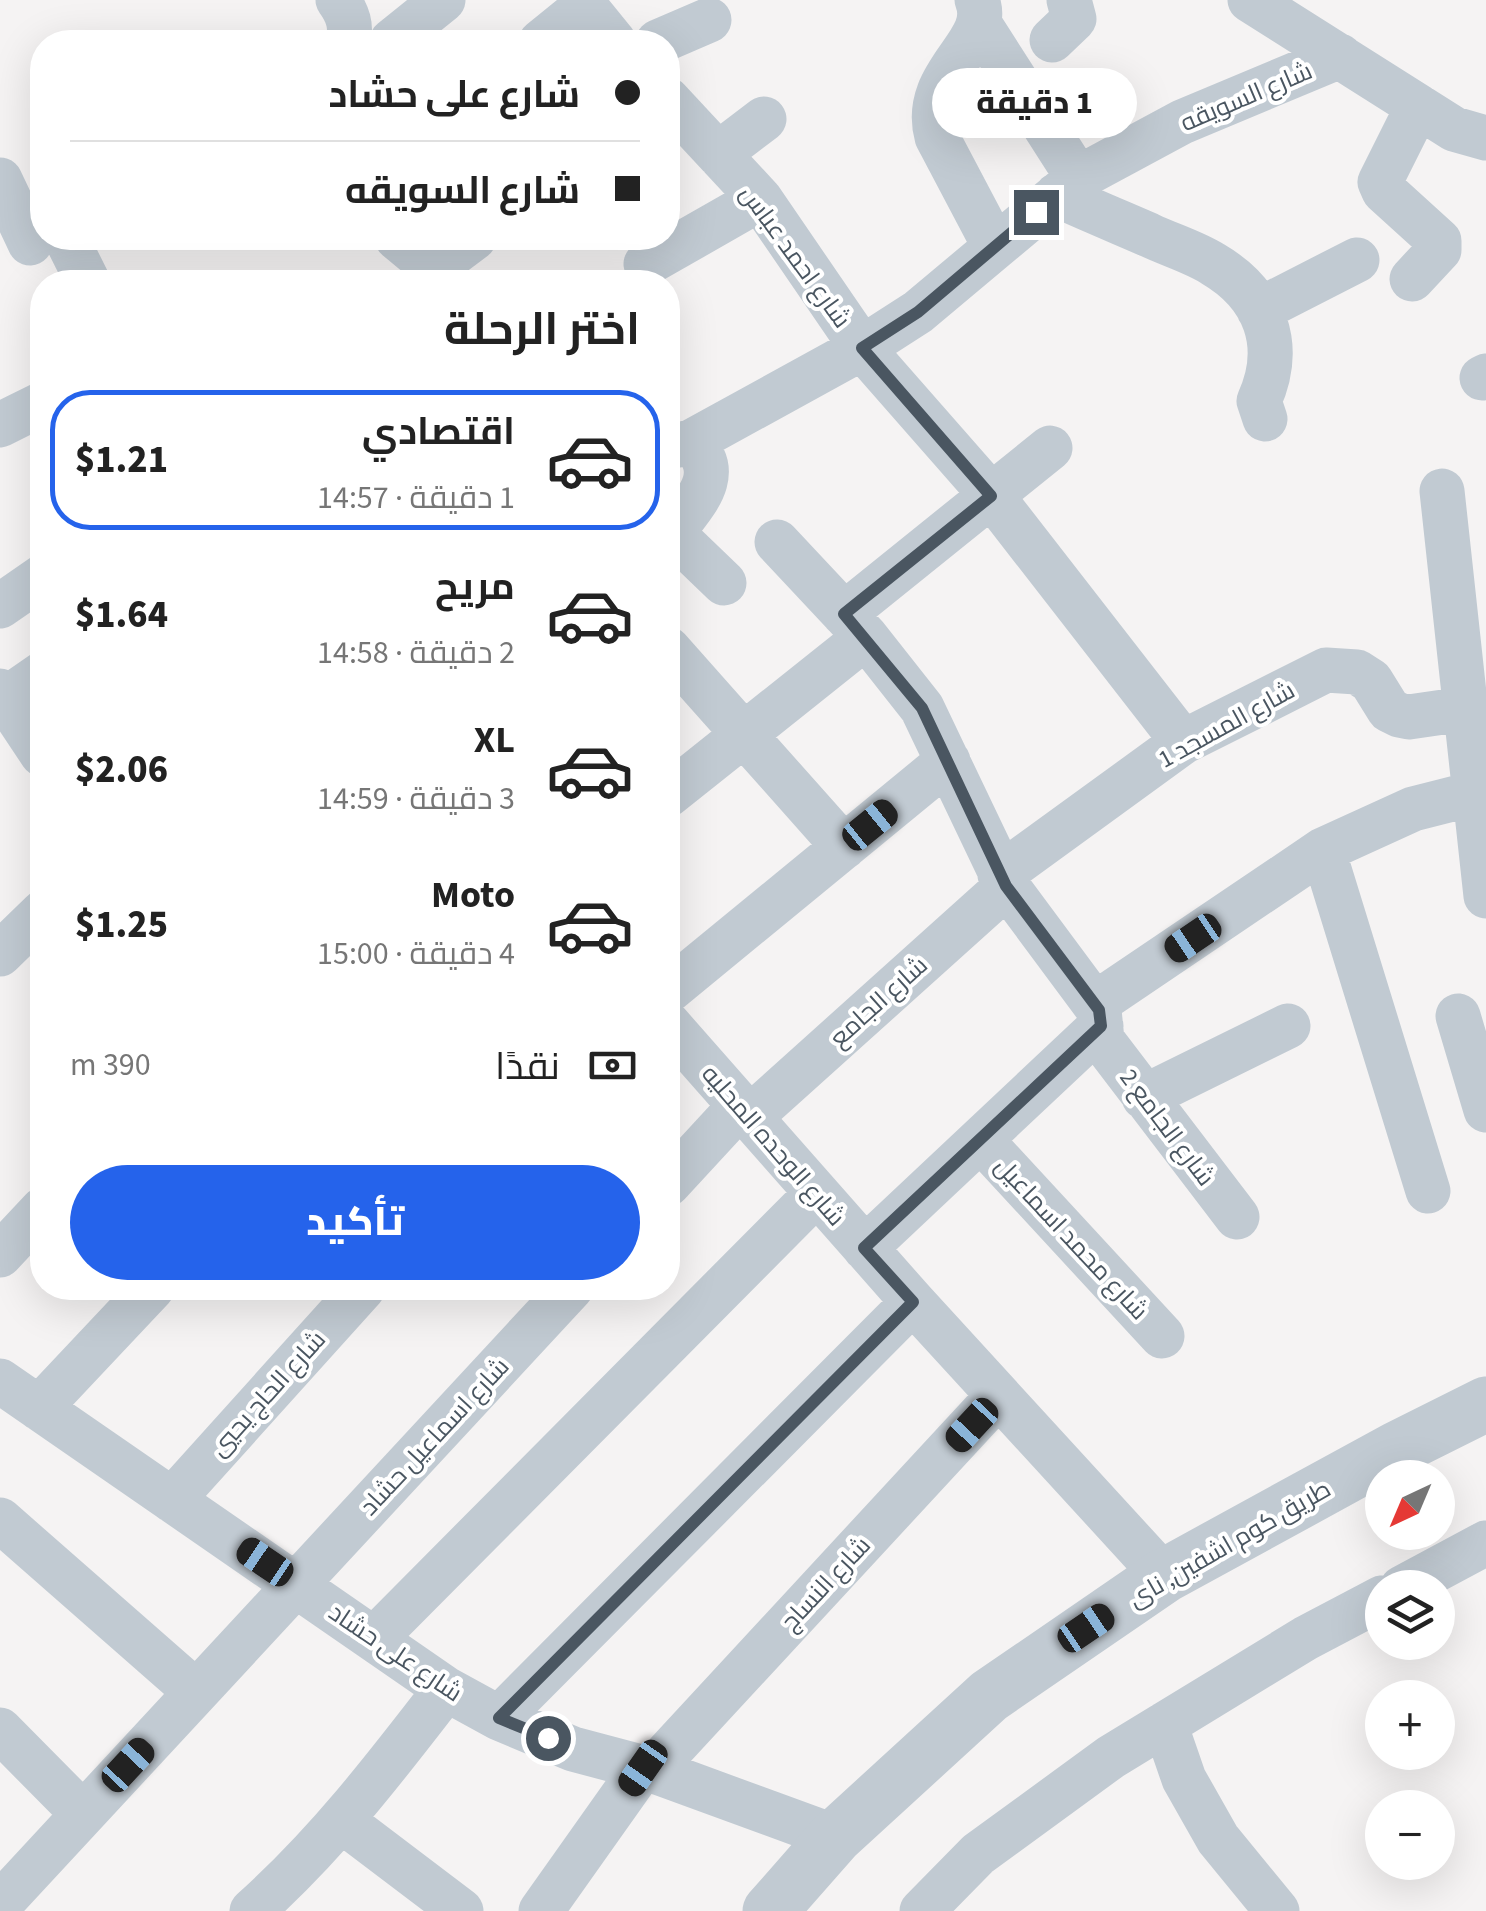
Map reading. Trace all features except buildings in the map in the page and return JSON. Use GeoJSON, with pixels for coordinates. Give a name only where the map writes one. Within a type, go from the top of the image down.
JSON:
{"type":"FeatureCollection","features":[{"type":"Feature","properties":{"kind":"street"},"geometry":{"type":"LineString","coordinates":[[339,0],[354,30]]}},
{"type":"Feature","properties":{"kind":"street"},"geometry":{"type":"LineString","coordinates":[[390,30],[441,0]]}},
{"type":"Feature","properties":{"kind":"street"},"geometry":{"type":"LineString","coordinates":[[1250,0],[1454,129],[1485,136]]}},
{"type":"Feature","properties":{"kind":"street"},"geometry":{"type":"LineString","coordinates":[[979,12],[1068,186],[1212,263],[1240,284],[1259,310],[1270,336],[1272,358],[1259,402],[1265,420]]}},
{"type":"Feature","properties":{"kind":"street"},"geometry":{"type":"LineString","coordinates":[[979,12],[937,91],[932,122],[936,137],[995,247]]}},
{"type":"Feature","properties":{"kind":"street"},"geometry":{"type":"LineString","coordinates":[[680,33],[709,20]]}},
{"type":"Feature","properties":{"kind":"street","name":"شارع السويقه"},"geometry":{"type":"LineString","coordinates":[[680,441],[862,348],[918,312],[1068,186],[1182,122],[1340,56]]}},
{"type":"Feature","properties":{"kind":"street"},"geometry":{"type":"LineString","coordinates":[[1412,279],[1439,250],[1440,241],[1384,191],[1380,182],[1418,106]]}},
{"type":"Feature","properties":{"kind":"street","name":"شارع احمد عباس"},"geometry":{"type":"LineString","coordinates":[[680,113],[760,200],[862,348],[991,496],[1184,742]]}},
{"type":"Feature","properties":{"kind":"street"},"geometry":{"type":"LineString","coordinates":[[718,154],[764,118]]}},
{"type":"Feature","properties":{"kind":"street"},"geometry":{"type":"LineString","coordinates":[[0,180],[30,237]]}},
{"type":"Feature","properties":{"kind":"street"},"geometry":{"type":"LineString","coordinates":[[680,245],[760,200]]}},
{"type":"Feature","properties":{"kind":"street"},"geometry":{"type":"LineString","coordinates":[[41,250],[70,270]]}},
{"type":"Feature","properties":{"kind":"street"},"geometry":{"type":"LineString","coordinates":[[412,250],[436,270]]}},
{"type":"Feature","properties":{"kind":"street"},"geometry":{"type":"LineString","coordinates":[[446,270],[464,250]]}},
{"type":"Feature","properties":{"kind":"street"},"geometry":{"type":"LineString","coordinates":[[646,264],[671,250]]}},
{"type":"Feature","properties":{"kind":"street"},"geometry":{"type":"LineString","coordinates":[[1259,310],[1358,260]]}},
{"type":"Feature","properties":{"kind":"street"},"geometry":{"type":"LineString","coordinates":[[0,425],[30,410]]}},
{"type":"Feature","properties":{"kind":"street"},"geometry":{"type":"LineString","coordinates":[[680,443],[705,461],[706,486],[680,522]]}},
{"type":"Feature","properties":{"kind":"street"},"geometry":{"type":"LineString","coordinates":[[680,786],[744,735],[991,496],[1050,448]]}},
{"type":"Feature","properties":{"kind":"street"},"geometry":{"type":"LineString","coordinates":[[1442,491],[1486,896]]}},
{"type":"Feature","properties":{"kind":"street","name":"شارع الجامع 2"},"geometry":{"type":"LineString","coordinates":[[778,542],[855,626],[922,708],[1003,880],[1098,1015],[1102,1040],[1237,1217]]}},
{"type":"Feature","properties":{"kind":"street"},"geometry":{"type":"LineString","coordinates":[[680,545],[724,583]]}},
{"type":"Feature","properties":{"kind":"street"},"geometry":{"type":"LineString","coordinates":[[0,606],[30,585]]}},
{"type":"Feature","properties":{"kind":"street"},"geometry":{"type":"LineString","coordinates":[[680,663],[844,847]]}},
{"type":"Feature","properties":{"kind":"street","name":"شارع المسجد 1"},"geometry":{"type":"LineString","coordinates":[[1003,880],[1184,742],[1326,670],[1357,672],[1371,681],[1390,710],[1399,715],[1464,709]]}},
{"type":"Feature","properties":{"kind":"street"},"geometry":{"type":"LineString","coordinates":[[30,681],[2,697],[30,737]]}},
{"type":"Feature","properties":{"kind":"street"},"geometry":{"type":"LineString","coordinates":[[680,981],[948,761]]}},
{"type":"Feature","properties":{"kind":"street"},"geometry":{"type":"LineString","coordinates":[[864,1248],[982,1140],[1098,1015],[1324,850],[1414,809],[1472,794]]}},
{"type":"Feature","properties":{"kind":"street"},"geometry":{"type":"LineString","coordinates":[[1324,850],[1428,1191]]}},
{"type":"Feature","properties":{"kind":"street","name":"شارع الجامع"},"geometry":{"type":"LineString","coordinates":[[745,1111],[1003,880]]}},
{"type":"Feature","properties":{"kind":"street"},"geometry":{"type":"LineString","coordinates":[[0,954],[30,925]]}},
{"type":"Feature","properties":{"kind":"street"},"geometry":{"type":"LineString","coordinates":[[1458,1016],[1486,1110]]}},
{"type":"Feature","properties":{"kind":"street"},"geometry":{"type":"LineString","coordinates":[[1144,1098],[1288,1026]]}},
{"type":"Feature","properties":{"kind":"street","name":"شارع الوحده المحليه"},"geometry":{"type":"LineString","coordinates":[[680,1038],[864,1248],[1164,1576]]}},
{"type":"Feature","properties":{"kind":"street"},"geometry":{"type":"LineString","coordinates":[[680,1173],[745,1111]]}},
{"type":"Feature","properties":{"kind":"street","name":"شارع محمد اسماعيل"},"geometry":{"type":"LineString","coordinates":[[982,1140],[1162,1336]]}},
{"type":"Feature","properties":{"kind":"street"},"geometry":{"type":"LineString","coordinates":[[374,1639],[816,1194]]}},
{"type":"Feature","properties":{"kind":"street"},"geometry":{"type":"LineString","coordinates":[[0,1255],[30,1223]]}},
{"type":"Feature","properties":{"kind":"street"},"geometry":{"type":"LineString","coordinates":[[40,1408],[141,1300]]}},
{"type":"Feature","properties":{"kind":"street","name":"شارع الحاج يحيي"},"geometry":{"type":"LineString","coordinates":[[172,1500],[352,1300]]}},
{"type":"Feature","properties":{"kind":"street","name":"شارع اسماعيل حشاد"},"geometry":{"type":"LineString","coordinates":[[0,1904],[560,1300]]}},
{"type":"Feature","properties":{"kind":"street"},"geometry":{"type":"LineString","coordinates":[[499,1718],[913,1302]]}},
{"type":"Feature","properties":{"kind":"street","name":"شارع على حشاد"},"geometry":{"type":"LineString","coordinates":[[0,1381],[446,1689],[499,1718],[573,1749],[648,1769],[835,1837]]}},
{"type":"Feature","properties":{"kind":"street","name":"شارع النساج"},"geometry":{"type":"LineString","coordinates":[[541,1911],[648,1769],[998,1396]]}},
{"type":"Feature","properties":{"kind":"street","name":"طريق كوم اشفين, ناى"},"geometry":{"type":"LineString","coordinates":[[770,1911],[835,1837],[989,1696],[1164,1576],[1486,1404]]}},
{"type":"Feature","properties":{"kind":"street"},"geometry":{"type":"LineString","coordinates":[[0,1520],[196,1692]]}},
{"type":"Feature","properties":{"kind":"street"},"geometry":{"type":"LineString","coordinates":[[1436,1570],[1486,1543]]}},
{"type":"Feature","properties":{"kind":"street"},"geometry":{"type":"LineString","coordinates":[[922,1911],[978,1854],[1111,1756],[1306,1638],[1365,1607]]}},
{"type":"Feature","properties":{"kind":"street"},"geometry":{"type":"LineString","coordinates":[[252,1911],[284,1883],[341,1820],[446,1689]]}},
{"type":"Feature","properties":{"kind":"street"},"geometry":{"type":"LineString","coordinates":[[1165,1724],[1184,1779],[1218,1839],[1277,1911]]}},
{"type":"Feature","properties":{"kind":"street"},"geometry":{"type":"LineString","coordinates":[[0,1730],[83,1814]]}},
{"type":"Feature","properties":{"kind":"street"},"geometry":{"type":"LineString","coordinates":[[341,1820],[461,1911]]}},
{"type":"Feature","properties":{"kind":"route"},"geometry":{"type":"LineString","coordinates":[[548,1738],[499,1718],[913,1302],[864,1248],[1101,1026],[1099,1010],[1006,886],[922,708],[844,614],[991,496],[862,348],[918,312],[1036,212]]}}]}
